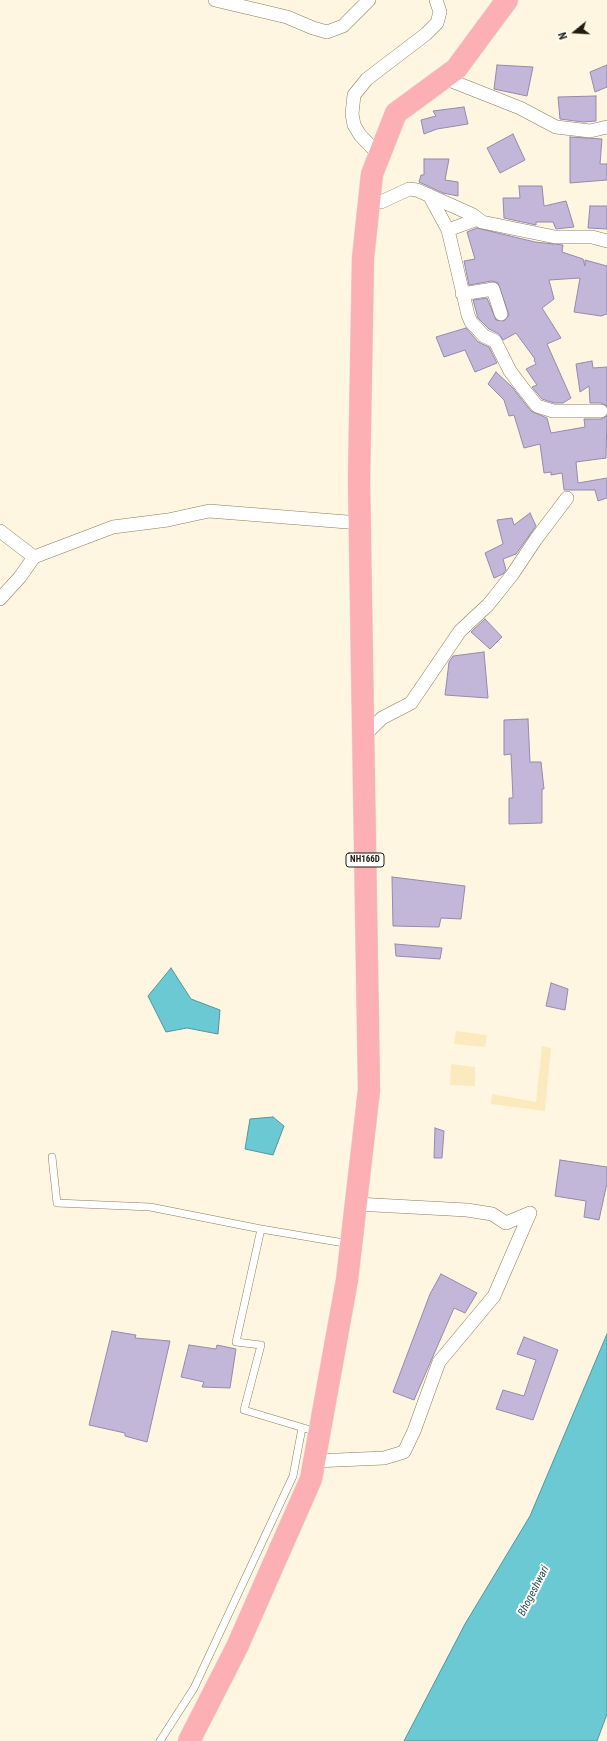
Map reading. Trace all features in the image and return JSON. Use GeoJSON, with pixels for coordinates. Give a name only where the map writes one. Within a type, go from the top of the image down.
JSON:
{"type":"FeatureCollection","features":[{"type":"Feature","properties":{"kind":"highway","name":"NH166D"},"geometry":{"type":"LineString","coordinates":[[189,1741],[237,1647],[311,1479],[314,1461],[311,1430],[347,1280],[356,1204],[369,1090],[359,480],[363,258],[372,174],[396,113],[456,69],[507,0]]}},
{"type":"Feature","properties":{"kind":"street"},"geometry":{"type":"LineString","coordinates":[[214,0],[287,16],[313,28],[327,32],[343,26],[369,0]]}},
{"type":"Feature","properties":{"kind":"street"},"geometry":{"type":"LineString","coordinates":[[379,155],[360,135],[354,125],[352,114],[354,95],[367,79],[426,34],[437,22],[440,12],[436,0]]}},
{"type":"Feature","properties":{"kind":"street"},"geometry":{"type":"LineString","coordinates":[[444,78],[520,108],[556,127],[590,131],[607,127]]}},
{"type":"Feature","properties":{"kind":"street"},"geometry":{"type":"LineString","coordinates":[[369,200],[380,202],[409,189],[429,194],[482,222],[500,227],[555,237],[592,237],[607,241]]}},
{"type":"Feature","properties":{"kind":"street"},"geometry":{"type":"LineString","coordinates":[[429,194],[448,230],[462,294],[471,322],[484,336],[495,341],[510,371],[537,406],[553,411],[601,411]]}},
{"type":"Feature","properties":{"kind":"street"},"geometry":{"type":"LineString","coordinates":[[448,230],[478,219]]}},
{"type":"Feature","properties":{"kind":"street"},"geometry":{"type":"LineString","coordinates":[[462,294],[493,289],[501,314]]}},
{"type":"Feature","properties":{"kind":"street"},"geometry":{"type":"LineString","coordinates":[[363,737],[382,718],[411,703],[460,631],[488,605],[512,575],[536,539],[567,498]]}},
{"type":"Feature","properties":{"kind":"street"},"geometry":{"type":"LineString","coordinates":[[0,599],[20,577],[34,557],[113,527],[168,520],[209,511],[360,523]]}},
{"type":"Feature","properties":{"kind":"street"},"geometry":{"type":"LineString","coordinates":[[0,531],[34,557]]}},
{"type":"Feature","properties":{"kind":"street"},"geometry":{"type":"LineString","coordinates":[[314,1461],[384,1458],[404,1452],[414,1431],[439,1362],[494,1296],[530,1213],[506,1223],[492,1214],[468,1210],[356,1204]]}},
{"type":"Feature","properties":{"kind":"lane"},"geometry":{"type":"LineString","coordinates":[[52,1157],[57,1203],[150,1207],[261,1229],[351,1244]]}},
{"type":"Feature","properties":{"kind":"lane"},"geometry":{"type":"LineString","coordinates":[[160,1741],[194,1688],[293,1476],[311,1430],[244,1410],[261,1345],[236,1342],[261,1229]]}},
{"type":"Feature","properties":{"kind":"shaded area"},"geometry":{"type":"Polygon","coordinates":[[[456,1031],[487,1035],[485,1047],[454,1044],[456,1031]]]}},
{"type":"Feature","properties":{"kind":"shaded area"},"geometry":{"type":"Polygon","coordinates":[[[542,1046],[551,1048],[545,1111],[491,1104],[492,1094],[536,1102],[542,1046]]]}},
{"type":"Feature","properties":{"kind":"shaded area"},"geometry":{"type":"Polygon","coordinates":[[[451,1064],[475,1067],[475,1086],[450,1085],[451,1064]]]}},
{"type":"Feature","properties":{"kind":"water"},"geometry":{"type":"Polygon","coordinates":[[[171,968],[191,999],[220,1010],[218,1034],[187,1028],[166,1032],[148,996],[171,968]]]}},
{"type":"Feature","properties":{"kind":"water"},"geometry":{"type":"Polygon","coordinates":[[[273,1117],[284,1126],[273,1155],[245,1149],[250,1119],[273,1117]]]}},
{"type":"Feature","properties":{"kind":"water","name":"Bhogeshwari"},"geometry":{"type":"Polygon","coordinates":[[[607,1334],[607,1714],[597,1741],[404,1741],[465,1624],[530,1516],[607,1334]]]}},
{"type":"Feature","properties":{"kind":"building"},"geometry":{"type":"Polygon","coordinates":[[[497,65],[533,67],[527,96],[494,89],[497,65]]]}},
{"type":"Feature","properties":{"kind":"building"},"geometry":{"type":"Polygon","coordinates":[[[607,65],[607,87],[595,92],[590,72],[607,65]]]}},
{"type":"Feature","properties":{"kind":"building"},"geometry":{"type":"Polygon","coordinates":[[[596,96],[596,121],[583,122],[560,119],[558,97],[596,96]]]}},
{"type":"Feature","properties":{"kind":"building"},"geometry":{"type":"Polygon","coordinates":[[[464,107],[468,124],[437,129],[424,134],[421,120],[436,116],[433,111],[464,107]]]}},
{"type":"Feature","properties":{"kind":"building"},"geometry":{"type":"Polygon","coordinates":[[[513,134],[525,160],[500,173],[487,148],[513,134]]]}},
{"type":"Feature","properties":{"kind":"building"},"geometry":{"type":"Polygon","coordinates":[[[570,137],[602,139],[600,164],[607,164],[607,180],[570,183],[570,137]]]}},
{"type":"Feature","properties":{"kind":"building"},"geometry":{"type":"Polygon","coordinates":[[[424,159],[449,159],[445,180],[458,182],[458,196],[443,193],[419,182],[421,175],[424,175],[424,159]]]}},
{"type":"Feature","properties":{"kind":"building"},"geometry":{"type":"Polygon","coordinates":[[[519,186],[542,186],[544,206],[566,201],[574,227],[556,229],[553,222],[536,222],[536,225],[504,218],[503,198],[520,198],[519,186]]]}},
{"type":"Feature","properties":{"kind":"building"},"geometry":{"type":"Polygon","coordinates":[[[590,206],[607,206],[607,229],[588,228],[590,206]]]}},
{"type":"Feature","properties":{"kind":"building"},"geometry":{"type":"Polygon","coordinates":[[[477,228],[535,242],[563,245],[562,252],[583,259],[585,266],[585,260],[607,266],[607,314],[601,316],[574,312],[580,278],[549,280],[554,299],[542,308],[561,338],[547,344],[571,398],[563,403],[554,403],[542,399],[532,387],[537,385],[526,369],[536,364],[535,359],[516,333],[503,340],[499,334],[489,329],[478,318],[473,300],[487,298],[496,320],[504,321],[509,315],[498,283],[492,281],[469,285],[464,261],[475,259],[467,232],[477,228]]]}},
{"type":"Feature","properties":{"kind":"building"},"geometry":{"type":"Polygon","coordinates":[[[466,328],[478,342],[489,347],[497,363],[475,372],[465,350],[444,357],[436,337],[466,328]]]}},
{"type":"Feature","properties":{"kind":"building"},"geometry":{"type":"Polygon","coordinates":[[[592,361],[593,368],[607,367],[607,406],[601,403],[590,403],[589,386],[580,392],[576,364],[592,361]]]}},
{"type":"Feature","properties":{"kind":"building"},"geometry":{"type":"Polygon","coordinates":[[[496,372],[512,387],[531,411],[547,418],[551,433],[585,427],[584,419],[601,419],[607,416],[606,458],[576,462],[578,483],[607,478],[607,498],[598,501],[595,490],[564,490],[562,473],[551,475],[551,472],[544,473],[540,444],[524,448],[514,415],[509,416],[504,400],[488,384],[496,372]]]}},
{"type":"Feature","properties":{"kind":"building"},"geometry":{"type":"Polygon","coordinates":[[[530,513],[536,526],[516,554],[503,559],[506,570],[503,574],[494,578],[485,553],[503,544],[497,520],[512,518],[514,525],[530,513]]]}},
{"type":"Feature","properties":{"kind":"building"},"geometry":{"type":"Polygon","coordinates":[[[485,619],[502,637],[490,649],[471,632],[485,619]]]}},
{"type":"Feature","properties":{"kind":"building"},"geometry":{"type":"Polygon","coordinates":[[[484,652],[488,698],[445,695],[449,662],[453,656],[484,652]]]}},
{"type":"Feature","properties":{"kind":"building"},"geometry":{"type":"Polygon","coordinates":[[[528,719],[530,762],[541,762],[544,789],[542,789],[542,823],[509,824],[509,798],[513,798],[511,754],[504,755],[504,720],[528,719]]]}},
{"type":"Feature","properties":{"kind":"building"},"geometry":{"type":"Polygon","coordinates":[[[392,877],[465,886],[461,919],[441,918],[439,927],[393,926],[392,877]]]}},
{"type":"Feature","properties":{"kind":"building"},"geometry":{"type":"Polygon","coordinates":[[[395,944],[442,948],[440,959],[396,956],[395,944]]]}},
{"type":"Feature","properties":{"kind":"building"},"geometry":{"type":"Polygon","coordinates":[[[551,983],[568,989],[565,1010],[546,1006],[551,983]]]}},
{"type":"Feature","properties":{"kind":"building"},"geometry":{"type":"Polygon","coordinates":[[[435,1128],[444,1131],[442,1158],[434,1158],[435,1128]]]}},
{"type":"Feature","properties":{"kind":"building"},"geometry":{"type":"Polygon","coordinates":[[[560,1160],[607,1167],[607,1183],[599,1220],[584,1217],[586,1201],[555,1196],[560,1160]]]}},
{"type":"Feature","properties":{"kind":"building"},"geometry":{"type":"Polygon","coordinates":[[[441,1274],[477,1293],[465,1313],[454,1308],[414,1400],[393,1392],[430,1294],[441,1274]]]}},
{"type":"Feature","properties":{"kind":"building"},"geometry":{"type":"Polygon","coordinates":[[[112,1331],[136,1335],[135,1338],[170,1341],[147,1442],[125,1436],[125,1433],[89,1425],[112,1331]]]}},
{"type":"Feature","properties":{"kind":"building"},"geometry":{"type":"Polygon","coordinates":[[[524,1337],[558,1350],[533,1420],[496,1409],[503,1390],[524,1396],[536,1360],[517,1354],[524,1337]]]}},
{"type":"Feature","properties":{"kind":"building"},"geometry":{"type":"Polygon","coordinates":[[[189,1345],[216,1349],[217,1345],[236,1349],[230,1388],[202,1387],[204,1382],[181,1377],[189,1345]]]}}]}
